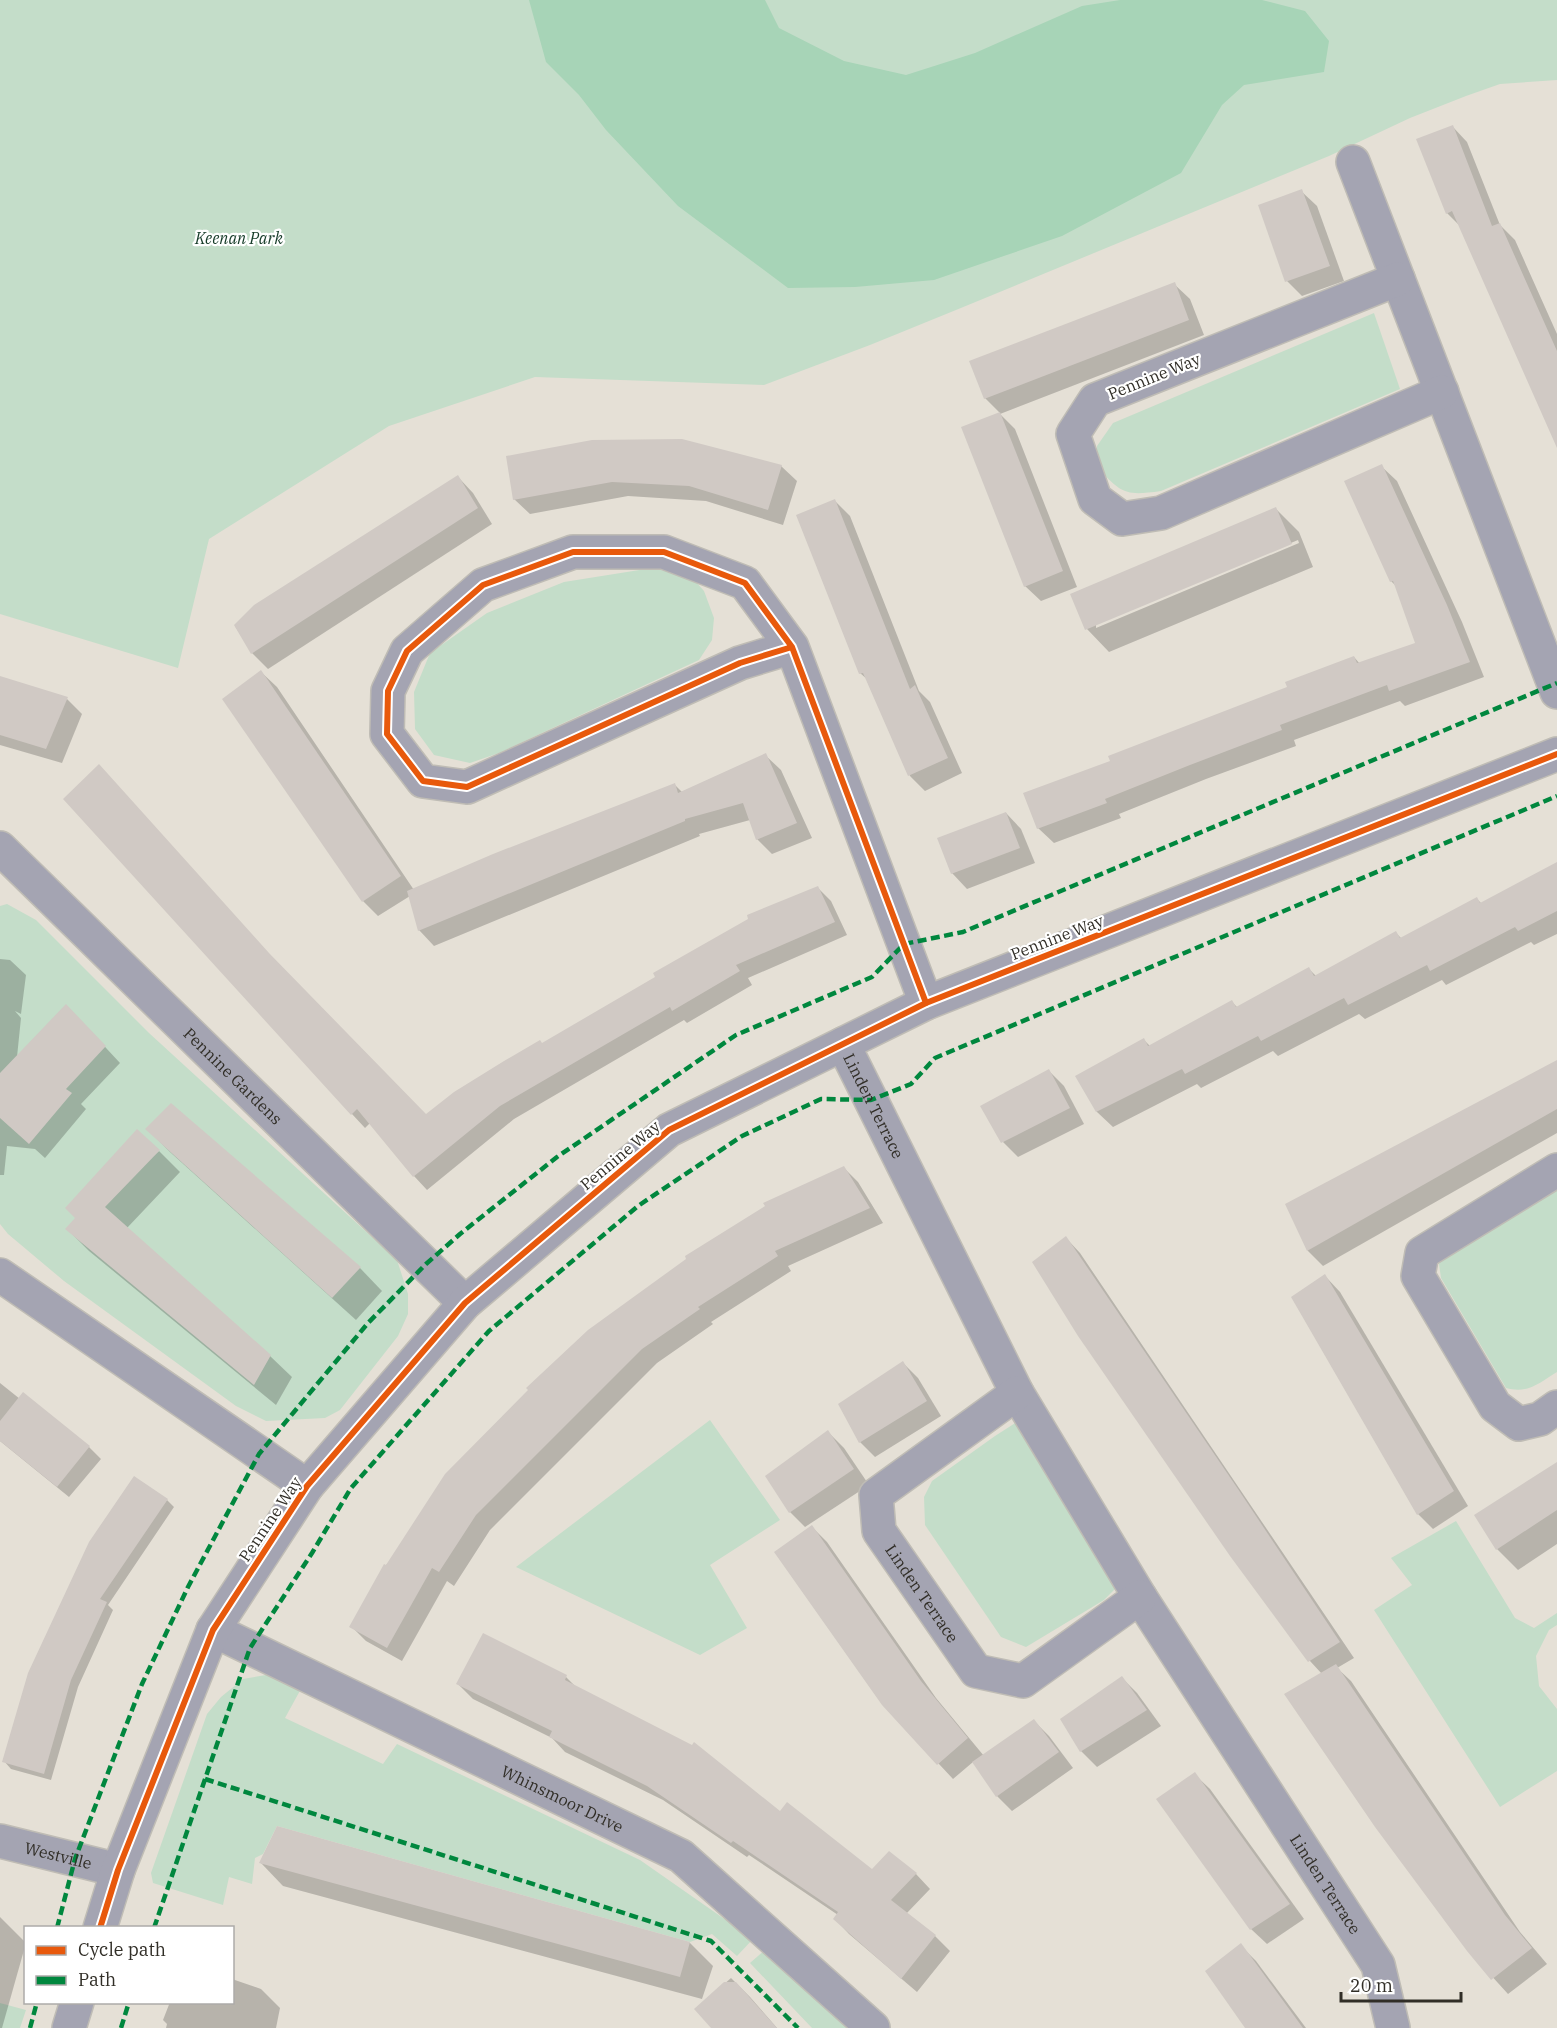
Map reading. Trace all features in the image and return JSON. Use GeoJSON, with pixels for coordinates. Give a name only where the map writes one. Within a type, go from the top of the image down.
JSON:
{"type":"FeatureCollection","features":[{"type":"Feature","properties":{"kind":"street"},"geometry":{"type":"LineString","coordinates":[[1353,162],[1557,692]]}},
{"type":"Feature","properties":{"kind":"street","name":"Pennine Way"},"geometry":{"type":"LineString","coordinates":[[1398,279],[1095,400],[1073,434],[1095,499],[1122,519],[1161,513],[1442,392]]}},
{"type":"Feature","properties":{"kind":"street"},"geometry":{"type":"LineString","coordinates":[[792,647],[740,663],[467,787],[423,781],[387,734],[388,691],[407,651],[483,585],[573,552],[664,552],[745,583],[792,647],[926,1003]]}},
{"type":"Feature","properties":{"kind":"street","name":"Pennine Way"},"geometry":{"type":"LineString","coordinates":[[101,1926],[118,1870],[213,1630],[307,1486],[465,1303],[669,1130],[926,1003],[1557,754]]}},
{"type":"Feature","properties":{"kind":"street","name":"Pennine Gardens"},"geometry":{"type":"LineString","coordinates":[[0,849],[465,1303]]}},
{"type":"Feature","properties":{"kind":"street","name":"Linden Terrace"},"geometry":{"type":"LineString","coordinates":[[843,1044],[1017,1393],[1140,1597],[1378,1965],[1393,2028]]}},
{"type":"Feature","properties":{"kind":"street"},"geometry":{"type":"LineString","coordinates":[[1557,1170],[1422,1253],[1418,1276],[1495,1406],[1519,1424],[1540,1419],[1557,1407]]}},
{"type":"Feature","properties":{"kind":"street"},"geometry":{"type":"LineString","coordinates":[[0,1275],[307,1486]]}},
{"type":"Feature","properties":{"kind":"street","name":"Linden Terrace"},"geometry":{"type":"LineString","coordinates":[[1017,1393],[876,1495],[879,1531],[976,1671],[1023,1681],[1140,1597]]}},
{"type":"Feature","properties":{"kind":"street","name":"Whinsmoor Drive"},"geometry":{"type":"LineString","coordinates":[[213,1630],[681,1856],[873,2028]]}},
{"type":"Feature","properties":{"kind":"street","name":"Westville"},"geometry":{"type":"LineString","coordinates":[[0,1841],[118,1870]]}},
{"type":"Feature","properties":{"kind":"street"},"geometry":{"type":"LineString","coordinates":[[69,2028],[76,2004]]}},
{"type":"Feature","properties":{"kind":"green space","name":"Keenan Park"},"geometry":{"type":"Polygon","coordinates":[[[0,0],[1557,0],[1557,80],[1500,84],[1466,96],[1410,118],[1329,156],[956,310],[764,385],[535,377],[389,426],[209,539],[178,668],[0,614],[0,0]]]}},
{"type":"Feature","properties":{"kind":"green space"},"geometry":{"type":"Polygon","coordinates":[[[529,0],[765,0],[779,28],[844,61],[906,75],[975,53],[1082,6],[1120,0],[1262,0],[1305,11],[1329,41],[1324,72],[1244,85],[1222,105],[1181,173],[1062,236],[934,280],[855,287],[788,288],[678,206],[606,130],[579,95],[546,62],[529,0]]]}},
{"type":"Feature","properties":{"kind":"green space"},"geometry":{"type":"Polygon","coordinates":[[[1374,313],[1400,389],[1161,491],[1132,493],[1125,491],[1112,483],[1097,467],[1097,446],[1113,423],[1374,313]]]}},
{"type":"Feature","properties":{"kind":"green space"},"geometry":{"type":"Polygon","coordinates":[[[652,568],[679,574],[696,582],[704,591],[714,618],[712,640],[699,660],[499,753],[470,763],[434,755],[415,729],[414,692],[430,653],[487,613],[564,582],[652,568]]]}},
{"type":"Feature","properties":{"kind":"green space"},"geometry":{"type":"Polygon","coordinates":[[[7,904],[36,920],[149,1033],[397,1260],[408,1294],[408,1314],[398,1336],[340,1410],[325,1418],[266,1421],[236,1406],[64,1281],[8,1234],[0,1224],[0,906],[7,904]]]}},
{"type":"Feature","properties":{"kind":"green space"},"geometry":{"type":"Polygon","coordinates":[[[1557,1187],[1557,1372],[1521,1390],[1506,1388],[1441,1278],[1439,1264],[1446,1253],[1557,1187]]]}},
{"type":"Feature","properties":{"kind":"green space"},"geometry":{"type":"Polygon","coordinates":[[[710,1420],[780,1520],[710,1565],[747,1628],[700,1655],[516,1567],[710,1420]]]}},
{"type":"Feature","properties":{"kind":"green space"},"geometry":{"type":"Polygon","coordinates":[[[1020,1420],[1120,1584],[1104,1600],[1026,1647],[1001,1637],[925,1525],[924,1497],[932,1481],[1020,1420]]]}},
{"type":"Feature","properties":{"kind":"green space"},"geometry":{"type":"Polygon","coordinates":[[[1456,1521],[1515,1618],[1534,1628],[1557,1613],[1557,1625],[1549,1630],[1536,1656],[1539,1686],[1557,1709],[1557,1771],[1500,1807],[1374,1610],[1412,1585],[1391,1558],[1456,1521]]]}},
{"type":"Feature","properties":{"kind":"green space"},"geometry":{"type":"Polygon","coordinates":[[[272,1674],[302,1687],[285,1718],[383,1764],[397,1744],[640,1860],[753,1939],[737,1956],[712,1934],[690,1942],[277,1826],[263,1854],[255,1858],[252,1884],[229,1877],[223,1905],[153,1883],[151,1873],[207,1714],[221,1697],[243,1679],[272,1674]]]}},
{"type":"Feature","properties":{"kind":"green space"},"geometry":{"type":"Polygon","coordinates":[[[765,1950],[847,2028],[812,2028],[750,1963],[765,1950]]]}},
{"type":"Feature","properties":{"kind":"green space"},"geometry":{"type":"Polygon","coordinates":[[[0,2003],[26,2010],[20,2028],[0,2028],[0,2003]]]}},
{"type":"Feature","properties":{"kind":"building"},"geometry":{"type":"Polygon","coordinates":[[[1453,125],[1492,226],[1500,223],[1557,351],[1557,448],[1452,211],[1446,214],[1416,139],[1453,125]]]}},
{"type":"Feature","properties":{"kind":"building"},"geometry":{"type":"Polygon","coordinates":[[[1302,189],[1330,266],[1285,282],[1258,205],[1302,189]]]}},
{"type":"Feature","properties":{"kind":"building"},"geometry":{"type":"Polygon","coordinates":[[[1175,282],[1189,320],[984,399],[969,361],[1175,282]]]}},
{"type":"Feature","properties":{"kind":"building"},"geometry":{"type":"Polygon","coordinates":[[[1000,412],[1063,571],[1024,587],[961,427],[1000,412]]]}},
{"type":"Feature","properties":{"kind":"building"},"geometry":{"type":"Polygon","coordinates":[[[682,439],[782,465],[768,510],[689,486],[612,482],[513,500],[506,456],[592,440],[682,439]]]}},
{"type":"Feature","properties":{"kind":"building"},"geometry":{"type":"Polygon","coordinates":[[[1382,464],[1447,605],[1470,662],[1389,691],[1387,685],[1280,725],[1282,730],[1105,799],[1107,803],[1037,829],[1023,793],[1110,761],[1108,756],[1287,687],[1285,682],[1354,656],[1357,663],[1415,643],[1393,581],[1390,582],[1344,481],[1382,464]]]}},
{"type":"Feature","properties":{"kind":"building"},"geometry":{"type":"Polygon","coordinates":[[[458,475],[478,508],[251,654],[234,625],[254,605],[458,475]]]}},
{"type":"Feature","properties":{"kind":"building"},"geometry":{"type":"Polygon","coordinates":[[[835,499],[910,689],[915,685],[948,758],[908,776],[863,673],[859,674],[796,515],[835,499]]]}},
{"type":"Feature","properties":{"kind":"building"},"geometry":{"type":"Polygon","coordinates":[[[1276,507],[1292,544],[1085,630],[1070,594],[1276,507]]]}},
{"type":"Feature","properties":{"kind":"building"},"geometry":{"type":"Polygon","coordinates":[[[261,670],[401,876],[362,902],[222,699],[261,670]]]}},
{"type":"Feature","properties":{"kind":"building"},"geometry":{"type":"Polygon","coordinates":[[[0,676],[68,697],[46,749],[0,735],[0,676]]]}},
{"type":"Feature","properties":{"kind":"building"},"geometry":{"type":"Polygon","coordinates":[[[766,753],[797,823],[756,840],[743,803],[685,819],[685,821],[418,931],[407,891],[493,854],[675,783],[678,793],[766,753]]]}},
{"type":"Feature","properties":{"kind":"building"},"geometry":{"type":"Polygon","coordinates":[[[99,764],[269,953],[426,1114],[454,1092],[504,1061],[540,1040],[542,1043],[655,977],[653,973],[748,919],[747,915],[818,886],[835,922],[736,965],[740,971],[672,1011],[670,1007],[500,1106],[413,1177],[357,1109],[351,1115],[63,799],[99,764]]]}},
{"type":"Feature","properties":{"kind":"building"},"geometry":{"type":"Polygon","coordinates":[[[1006,812],[1020,848],[951,874],[937,838],[1006,812]]]}},
{"type":"Feature","properties":{"kind":"building"},"geometry":{"type":"Polygon","coordinates":[[[1557,862],[1557,911],[1518,931],[1515,927],[1430,971],[1427,965],[1348,1005],[1344,998],[1261,1041],[1258,1036],[1185,1074],[1182,1069],[1096,1112],[1075,1076],[1144,1038],[1148,1046],[1232,1000],[1236,1007],[1309,967],[1314,976],[1396,931],[1400,938],[1477,897],[1480,903],[1557,862]]]}},
{"type":"Feature","properties":{"kind":"building"},"geometry":{"type":"Polygon","coordinates":[[[66,1004],[106,1046],[66,1089],[72,1093],[29,1144],[0,1118],[0,1073],[66,1004]]]}},
{"type":"Feature","properties":{"kind":"building"},"geometry":{"type":"Polygon","coordinates":[[[1557,1060],[1557,1109],[1307,1251],[1285,1204],[1557,1060]]]}},
{"type":"Feature","properties":{"kind":"building"},"geometry":{"type":"Polygon","coordinates":[[[1049,1069],[1070,1108],[1001,1143],[980,1106],[1049,1069]]]}},
{"type":"Feature","properties":{"kind":"building"},"geometry":{"type":"Polygon","coordinates":[[[171,1103],[361,1267],[332,1298],[145,1129],[171,1103]]]}},
{"type":"Feature","properties":{"kind":"building"},"geometry":{"type":"Polygon","coordinates":[[[137,1129],[160,1150],[105,1207],[271,1355],[254,1385],[65,1229],[75,1218],[65,1208],[137,1129]]]}},
{"type":"Feature","properties":{"kind":"building"},"geometry":{"type":"Polygon","coordinates":[[[844,1166],[870,1208],[775,1251],[778,1256],[698,1307],[700,1309],[642,1349],[476,1515],[439,1572],[432,1568],[387,1648],[349,1627],[384,1564],[386,1565],[445,1474],[528,1390],[526,1388],[588,1330],[686,1259],[685,1256],[765,1206],[763,1203],[844,1166]]]}},
{"type":"Feature","properties":{"kind":"building"},"geometry":{"type":"Polygon","coordinates":[[[1066,1236],[1340,1642],[1308,1662],[1230,1556],[1078,1336],[1032,1262],[1066,1236]]]}},
{"type":"Feature","properties":{"kind":"building"},"geometry":{"type":"Polygon","coordinates":[[[1325,1274],[1454,1491],[1417,1515],[1291,1297],[1325,1274]]]}},
{"type":"Feature","properties":{"kind":"building"},"geometry":{"type":"Polygon","coordinates":[[[903,1361],[927,1401],[859,1443],[838,1404],[903,1361]]]}},
{"type":"Feature","properties":{"kind":"building"},"geometry":{"type":"Polygon","coordinates":[[[23,1392],[90,1446],[57,1487],[0,1441],[0,1421],[23,1392]]]}},
{"type":"Feature","properties":{"kind":"building"},"geometry":{"type":"Polygon","coordinates":[[[828,1430],[854,1469],[789,1513],[765,1476],[828,1430]]]}},
{"type":"Feature","properties":{"kind":"building"},"geometry":{"type":"Polygon","coordinates":[[[1557,1462],[1557,1510],[1496,1550],[1474,1515],[1557,1462]]]}},
{"type":"Feature","properties":{"kind":"building"},"geometry":{"type":"Polygon","coordinates":[[[134,1476],[168,1499],[100,1599],[107,1602],[71,1680],[44,1774],[2,1762],[28,1673],[89,1542],[134,1476]]]}},
{"type":"Feature","properties":{"kind":"building"},"geometry":{"type":"Polygon","coordinates":[[[812,1525],[921,1681],[968,1738],[937,1765],[882,1705],[774,1552],[812,1525]]]}},
{"type":"Feature","properties":{"kind":"building"},"geometry":{"type":"Polygon","coordinates":[[[483,1633],[567,1675],[565,1680],[692,1745],[694,1742],[780,1811],[787,1802],[872,1869],[889,1851],[917,1873],[891,1900],[936,1935],[901,1979],[833,1919],[838,1912],[733,1841],[731,1843],[647,1786],[549,1737],[552,1731],[456,1684],[483,1633]]]}},
{"type":"Feature","properties":{"kind":"building"},"geometry":{"type":"Polygon","coordinates":[[[1336,1664],[1505,1915],[1532,1948],[1491,1980],[1375,1827],[1284,1694],[1336,1664]]]}},
{"type":"Feature","properties":{"kind":"building"},"geometry":{"type":"Polygon","coordinates":[[[1122,1676],[1147,1710],[1080,1752],[1060,1719],[1122,1676]]]}},
{"type":"Feature","properties":{"kind":"building"},"geometry":{"type":"Polygon","coordinates":[[[1034,1719],[1059,1752],[996,1797],[972,1762],[1034,1719]]]}},
{"type":"Feature","properties":{"kind":"building"},"geometry":{"type":"Polygon","coordinates":[[[1195,1772],[1290,1904],[1250,1930],[1156,1799],[1195,1772]]]}},
{"type":"Feature","properties":{"kind":"building"},"geometry":{"type":"Polygon","coordinates":[[[277,1826],[690,1942],[680,1977],[259,1863],[277,1826]]]}},
{"type":"Feature","properties":{"kind":"building"},"geometry":{"type":"Polygon","coordinates":[[[1241,1943],[1303,2028],[1245,2028],[1205,1971],[1241,1943]]]}},
{"type":"Feature","properties":{"kind":"building"},"geometry":{"type":"Polygon","coordinates":[[[724,1982],[736,1982],[777,2028],[711,2028],[694,2009],[724,1982]]]}},
{"type":"Feature","properties":{"kind":"marked path"},"geometry":{"type":"LineString","coordinates":[[58,1926],[75,1859],[142,1684],[188,1587],[259,1454],[368,1323],[426,1264],[460,1234],[557,1157],[736,1035],[872,977],[904,944],[963,932],[1557,683]]}},
{"type":"Feature","properties":{"kind":"marked path"},"geometry":{"type":"LineString","coordinates":[[155,1926],[250,1648],[351,1488],[489,1331],[638,1206],[742,1136],[821,1099],[871,1100],[911,1084],[935,1058],[1557,796]]}},
{"type":"Feature","properties":{"kind":"marked path"},"geometry":{"type":"LineString","coordinates":[[205,1779],[711,1941],[798,2028]]}},
{"type":"Feature","properties":{"kind":"marked path"},"geometry":{"type":"LineString","coordinates":[[30,2028],[36,2004]]}},
{"type":"Feature","properties":{"kind":"marked path"},"geometry":{"type":"LineString","coordinates":[[121,2028],[128,2004]]}},
{"type":"Feature","properties":{"kind":"cycle path"},"geometry":{"type":"LineString","coordinates":[[792,647],[740,663],[467,787],[423,781],[387,734],[388,691],[407,651],[483,585],[573,552],[664,552],[745,583],[792,647],[926,1003]]}},
{"type":"Feature","properties":{"kind":"cycle path"},"geometry":{"type":"LineString","coordinates":[[101,1926],[118,1870],[213,1630],[307,1486],[465,1303],[669,1130],[926,1003],[1557,754]]}}]}
